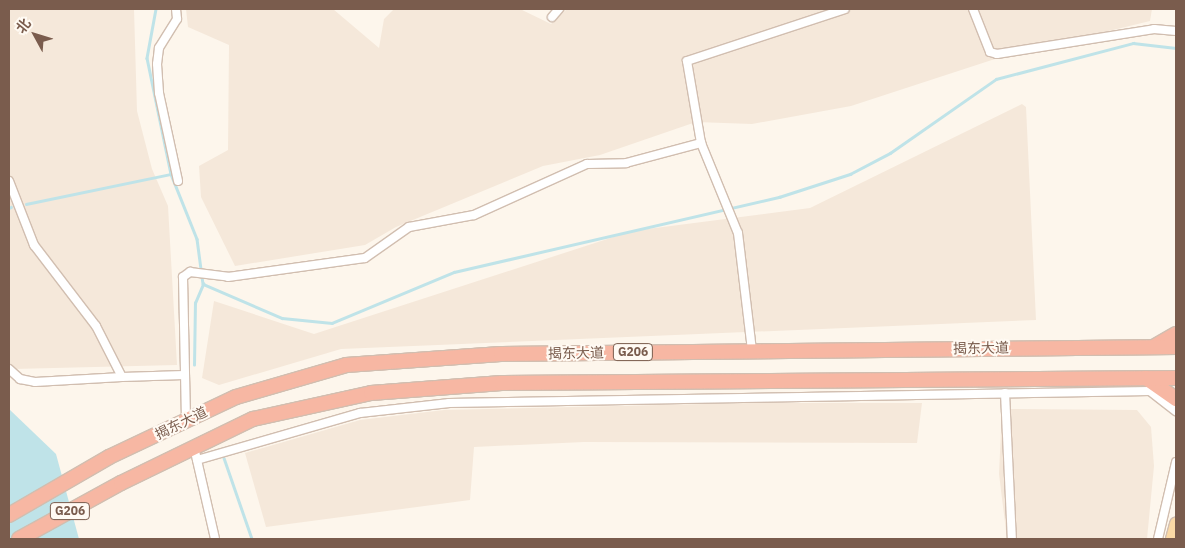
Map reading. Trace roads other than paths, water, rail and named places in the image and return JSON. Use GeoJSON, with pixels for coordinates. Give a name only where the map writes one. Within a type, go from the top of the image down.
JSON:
{"type":"FeatureCollection","features":[{"type":"Feature","properties":{"kind":"highway"},"geometry":{"type":"LineString","coordinates":[[1154,347],[1176,334]]}},
{"type":"Feature","properties":{"kind":"highway","name":"揭东大道"},"geometry":{"type":"LineString","coordinates":[[9,515],[108,457],[236,397],[346,365],[501,354],[1176,347]]}},
{"type":"Feature","properties":{"kind":"highway"},"geometry":{"type":"LineString","coordinates":[[1145,377],[1176,399]]}},
{"type":"Feature","properties":{"kind":"highway","name":"揭东大道"},"geometry":{"type":"LineString","coordinates":[[19,539],[121,482],[195,454],[253,419],[371,394],[502,383],[1176,378]]}},
{"type":"Feature","properties":{"kind":"main road"},"geometry":{"type":"LineString","coordinates":[[1172,539],[1176,524]]}},
{"type":"Feature","properties":{"kind":"street"},"geometry":{"type":"LineString","coordinates":[[176,9],[177,19],[159,48],[157,64],[159,93],[178,181]]}},
{"type":"Feature","properties":{"kind":"street"},"geometry":{"type":"LineString","coordinates":[[552,17],[559,9]]}},
{"type":"Feature","properties":{"kind":"street"},"geometry":{"type":"LineString","coordinates":[[752,350],[738,233],[726,198],[701,143],[687,61],[845,9]]}},
{"type":"Feature","properties":{"kind":"street"},"geometry":{"type":"LineString","coordinates":[[973,9],[990,52],[997,54],[1154,28],[1176,31]]}},
{"type":"Feature","properties":{"kind":"street"},"geometry":{"type":"LineString","coordinates":[[186,420],[183,277],[197,274],[213,276],[296,270],[364,258],[409,227],[474,215],[588,164],[626,163],[701,143]]}},
{"type":"Feature","properties":{"kind":"street"},"geometry":{"type":"LineString","coordinates":[[9,181],[34,245],[96,326],[122,378]]}},
{"type":"Feature","properties":{"kind":"street"},"geometry":{"type":"LineString","coordinates":[[9,369],[20,379],[35,382],[184,375]]}},
{"type":"Feature","properties":{"kind":"street"},"geometry":{"type":"LineString","coordinates":[[215,539],[195,454],[360,413],[449,403],[1150,391],[1176,411]]}},
{"type":"Feature","properties":{"kind":"street"},"geometry":{"type":"LineString","coordinates":[[1005,392],[1012,539]]}},
{"type":"Feature","properties":{"kind":"street"},"geometry":{"type":"LineString","coordinates":[[1158,539],[1176,462]]}},
{"type":"Feature","properties":{"kind":"water"},"geometry":{"type":"Polygon","coordinates":[[[9,409],[56,454],[79,539],[9,539],[9,409]]]}},
{"type":"Feature","properties":{"kind":"waterway"},"geometry":{"type":"LineString","coordinates":[[156,9],[147,58],[171,174]]}},
{"type":"Feature","properties":{"kind":"waterway"},"geometry":{"type":"LineString","coordinates":[[26,204],[171,174],[197,239],[203,284],[282,318],[332,323],[454,272],[779,197],[850,174],[890,153],[996,79],[1133,43],[1176,48]]}},
{"type":"Feature","properties":{"kind":"waterway"},"geometry":{"type":"LineString","coordinates":[[194,365],[195,303],[203,284]]}},
{"type":"Feature","properties":{"kind":"waterway"},"geometry":{"type":"LineString","coordinates":[[224,458],[252,539]]}}]}
